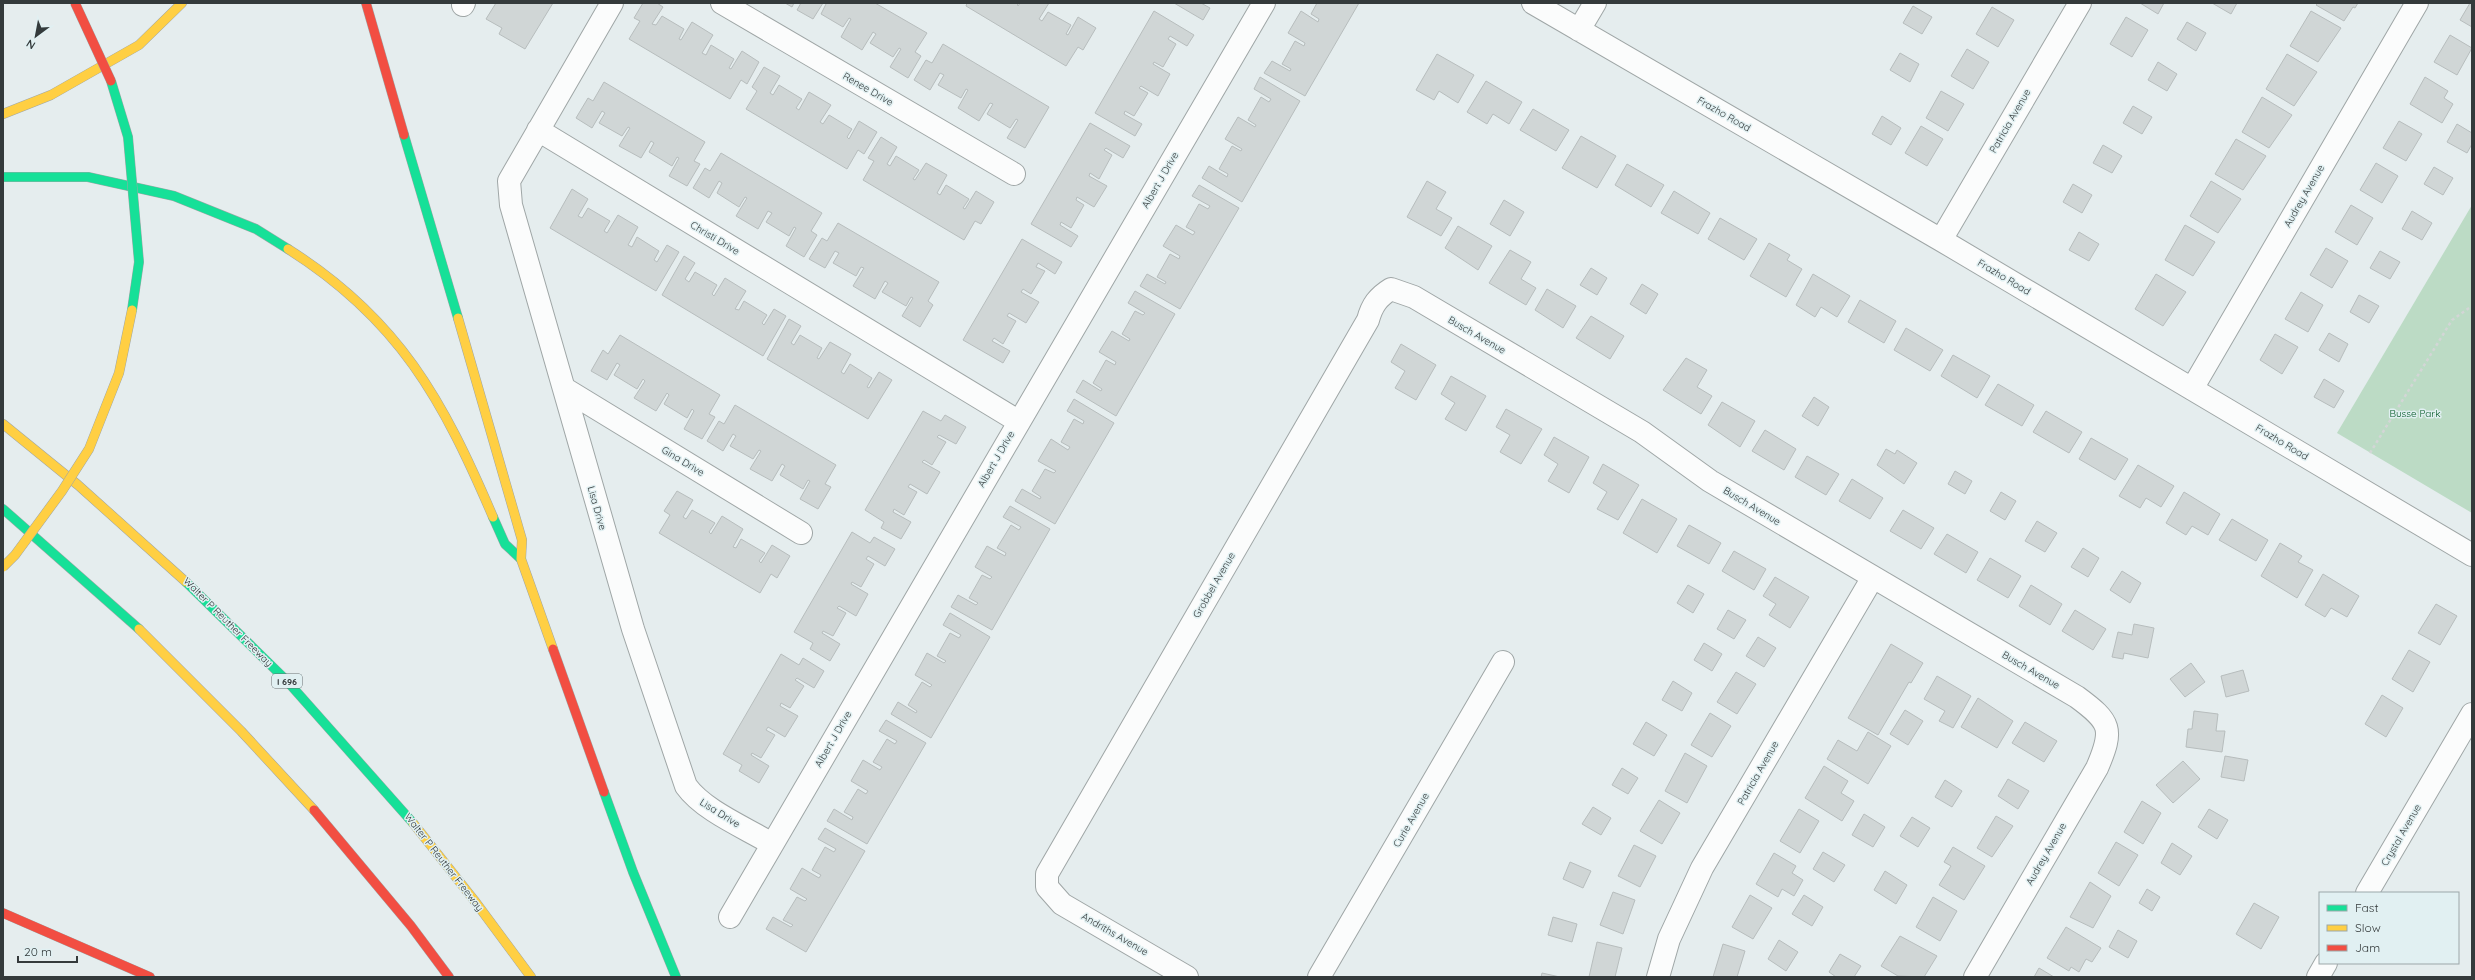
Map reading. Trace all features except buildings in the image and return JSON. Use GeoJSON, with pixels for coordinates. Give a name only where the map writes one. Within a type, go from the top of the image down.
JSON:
{"type":"FeatureCollection","features":[{"type":"Feature","properties":{"kind":"highway"},"geometry":{"type":"LineString","coordinates":[[3,567],[15,555],[62,491],[89,449],[118,373],[131,321],[138,262],[128,137],[107,69],[75,3]]}},
{"type":"Feature","properties":{"kind":"highway"},"geometry":{"type":"LineString","coordinates":[[4,114],[51,95],[139,45],[182,3]]}},
{"type":"Feature","properties":{"kind":"highway"},"geometry":{"type":"LineString","coordinates":[[366,3],[522,540],[521,559],[631,864],[676,977]]}},
{"type":"Feature","properties":{"kind":"highway"},"geometry":{"type":"LineString","coordinates":[[3,177],[16,175],[88,176],[174,196],[256,229],[305,260],[364,306],[414,364],[440,404],[464,449],[505,544],[521,559]]}},
{"type":"Feature","properties":{"kind":"highway","name":"Walter P Reuther Freeway"},"geometry":{"type":"LineString","coordinates":[[3,424],[88,491],[150,546],[312,707],[411,820],[451,870],[531,977]]}},
{"type":"Feature","properties":{"kind":"highway"},"geometry":{"type":"LineString","coordinates":[[3,509],[62,557],[174,660],[256,746],[324,820],[434,956],[449,977]]}},
{"type":"Feature","properties":{"kind":"highway"},"geometry":{"type":"LineString","coordinates":[[3,913],[150,977]]}},
{"type":"Feature","properties":{"kind":"street"},"geometry":{"type":"LineString","coordinates":[[538,130],[612,3]]}},
{"type":"Feature","properties":{"kind":"street","name":"Renee Drive"},"geometry":{"type":"LineString","coordinates":[[722,3],[1014,174]]}},
{"type":"Feature","properties":{"kind":"street","name":"Albert J Drive"},"geometry":{"type":"LineString","coordinates":[[730,917],[1018,421],[1264,3]]}},
{"type":"Feature","properties":{"kind":"street","name":"Frazho Road"},"geometry":{"type":"LineString","coordinates":[[1533,3],[1941,240],[2472,555]]}},
{"type":"Feature","properties":{"kind":"street"},"geometry":{"type":"LineString","coordinates":[[1579,30],[1595,3]]}},
{"type":"Feature","properties":{"kind":"street","name":"Patricia Avenue"},"geometry":{"type":"LineString","coordinates":[[1941,240],[2080,3]]}},
{"type":"Feature","properties":{"kind":"street","name":"Audrey Avenue"},"geometry":{"type":"LineString","coordinates":[[2192,389],[2416,3]]}},
{"type":"Feature","properties":{"kind":"street","name":"Lisa Drive"},"geometry":{"type":"LineString","coordinates":[[538,130],[509,181],[511,205],[565,389],[578,445],[632,629],[686,786],[693,795],[704,804],[772,844]]}},
{"type":"Feature","properties":{"kind":"street","name":"Christi Drive"},"geometry":{"type":"LineString","coordinates":[[538,130],[1018,421]]}},
{"type":"Feature","properties":{"kind":"street","name":"Busch Avenue"},"geometry":{"type":"LineString","coordinates":[[1391,289],[1414,297],[1642,432],[1710,481],[2078,697],[2099,713],[2108,729]]}},
{"type":"Feature","properties":{"kind":"street","name":"Grobbel Avenue"},"geometry":{"type":"LineString","coordinates":[[1047,887],[1047,874],[1051,864],[1368,320],[1371,308],[1380,296],[1391,289]]}},
{"type":"Feature","properties":{"kind":"street","name":"Gina Drive"},"geometry":{"type":"LineString","coordinates":[[565,389],[801,533]]}},
{"type":"Feature","properties":{"kind":"street","name":"Patricia Avenue"},"geometry":{"type":"LineString","coordinates":[[1658,977],[1669,939],[1702,868],[1874,577]]}},
{"type":"Feature","properties":{"kind":"street","name":"Curie Avenue"},"geometry":{"type":"LineString","coordinates":[[1319,977],[1503,662]]}},
{"type":"Feature","properties":{"kind":"street","name":"Crystal Avenue"},"geometry":{"type":"LineString","coordinates":[[2368,892],[2472,714]]}},
{"type":"Feature","properties":{"kind":"street","name":"Audrey Avenue"},"geometry":{"type":"LineString","coordinates":[[1975,977],[2097,768],[2108,744],[2108,729]]}},
{"type":"Feature","properties":{"kind":"street","name":"Andriths Avenue"},"geometry":{"type":"LineString","coordinates":[[1047,887],[1062,904],[1187,977]]}},
{"type":"Feature","properties":{"kind":"street"},"geometry":{"type":"LineString","coordinates":[[2318,977],[2325,964]]}},
{"type":"Feature","properties":{"kind":"path"},"geometry":{"type":"LineString","coordinates":[[2370,453],[2452,320],[2472,306]]}},
{"type":"Feature","properties":{"kind":"green space","name":"Busse Park"},"geometry":{"type":"Polygon","coordinates":[[[2472,205],[2472,513],[2337,433],[2472,205]]]}},
{"type":"Feature","properties":{"kind":"traffic: fast"},"geometry":{"type":"LineString","coordinates":[[111,81],[128,137],[139,262],[132,310]]}},
{"type":"Feature","properties":{"kind":"traffic: fast"},"geometry":{"type":"LineString","coordinates":[[404,135],[458,318]]}},
{"type":"Feature","properties":{"kind":"traffic: fast"},"geometry":{"type":"LineString","coordinates":[[3,177],[88,177],[174,196],[256,229],[288,249]]}},
{"type":"Feature","properties":{"kind":"traffic: fast"},"geometry":{"type":"LineString","coordinates":[[3,509],[139,629]]}},
{"type":"Feature","properties":{"kind":"traffic: fast"},"geometry":{"type":"LineString","coordinates":[[493,517],[505,544],[521,559]]}},
{"type":"Feature","properties":{"kind":"traffic: fast"},"geometry":{"type":"LineString","coordinates":[[186,582],[287,681],[413,823]]}},
{"type":"Feature","properties":{"kind":"traffic: fast"},"geometry":{"type":"LineString","coordinates":[[604,792],[633,872],[676,977]]}},
{"type":"Feature","properties":{"kind":"traffic: slow"},"geometry":{"type":"LineString","coordinates":[[3,114],[51,95],[139,45],[182,3]]}},
{"type":"Feature","properties":{"kind":"traffic: slow"},"geometry":{"type":"LineString","coordinates":[[288,249],[327,276],[360,304],[388,334],[413,365],[435,399],[455,436],[493,517]]}},
{"type":"Feature","properties":{"kind":"traffic: slow"},"geometry":{"type":"LineString","coordinates":[[3,567],[15,555],[62,491],[89,449],[119,373],[132,310]]}},
{"type":"Feature","properties":{"kind":"traffic: slow"},"geometry":{"type":"LineString","coordinates":[[458,318],[522,540],[521,559],[553,649]]}},
{"type":"Feature","properties":{"kind":"traffic: slow"},"geometry":{"type":"LineString","coordinates":[[3,424],[78,485],[186,582]]}},
{"type":"Feature","properties":{"kind":"traffic: slow"},"geometry":{"type":"LineString","coordinates":[[139,629],[241,731],[314,810]]}},
{"type":"Feature","properties":{"kind":"traffic: slow"},"geometry":{"type":"LineString","coordinates":[[413,823],[474,900],[531,977]]}},
{"type":"Feature","properties":{"kind":"traffic: jam"},"geometry":{"type":"LineString","coordinates":[[75,3],[111,81]]}},
{"type":"Feature","properties":{"kind":"traffic: jam"},"geometry":{"type":"LineString","coordinates":[[366,3],[404,135]]}},
{"type":"Feature","properties":{"kind":"traffic: jam"},"geometry":{"type":"LineString","coordinates":[[553,649],[604,792]]}},
{"type":"Feature","properties":{"kind":"traffic: jam"},"geometry":{"type":"LineString","coordinates":[[314,810],[411,926],[449,977]]}},
{"type":"Feature","properties":{"kind":"traffic: jam"},"geometry":{"type":"LineString","coordinates":[[3,913],[150,977]]}}]}
